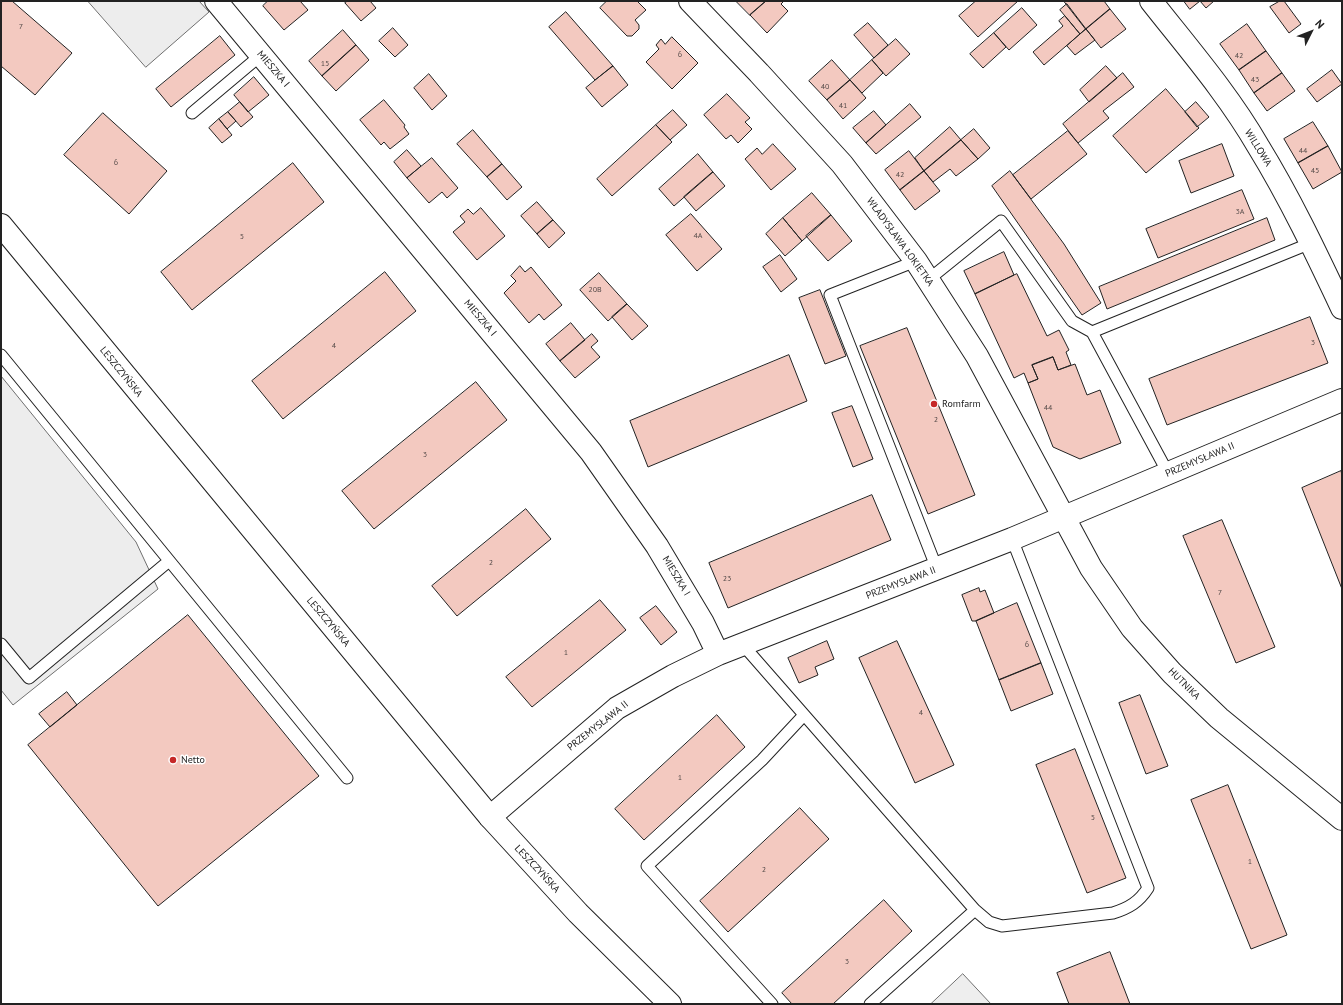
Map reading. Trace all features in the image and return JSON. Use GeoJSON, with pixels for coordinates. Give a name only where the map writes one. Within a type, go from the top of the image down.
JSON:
{"type":"FeatureCollection","features":[{"type":"Feature","properties":{"kind":"street","name":"MIESZKA I"},"geometry":{"type":"LineString","coordinates":[[216,1],[591,452],[658,546],[703,623],[718,654]]}},
{"type":"Feature","properties":{"kind":"street","name":"WŁADYSŁAWA ŁOKIETKA"},"geometry":{"type":"LineString","coordinates":[[690,1],[759,73],[842,164],[916,261],[977,356],[1063,517]]}},
{"type":"Feature","properties":{"kind":"street","name":"WILLOWA"},"geometry":{"type":"LineString","coordinates":[[1151,1],[1218,87],[1258,145],[1311,243],[1342,308]]}},
{"type":"Feature","properties":{"kind":"street","name":"LESZCZYŃSKA"},"geometry":{"type":"LineString","coordinates":[[1,225],[490,817],[578,914],[670,1004]]}},
{"type":"Feature","properties":{"kind":"street","name":"PRZEMYSŁAWA II"},"geometry":{"type":"LineString","coordinates":[[490,817],[617,708],[673,676],[718,654],[1012,539],[1342,400]]}},
{"type":"Feature","properties":{"kind":"street","name":"HUTNIKA"},"geometry":{"type":"LineString","coordinates":[[1063,517],[1091,568],[1132,628],[1172,673],[1219,718],[1342,819]]}},
{"type":"Feature","properties":{"kind":"lane"},"geometry":{"type":"LineString","coordinates":[[192,113],[260,55]]}},
{"type":"Feature","properties":{"kind":"lane"},"geometry":{"type":"LineString","coordinates":[[928,280],[1001,221],[1072,321],[1092,332],[1168,473]]}},
{"type":"Feature","properties":{"kind":"lane"},"geometry":{"type":"LineString","coordinates":[[1092,332],[1311,243]]}},
{"type":"Feature","properties":{"kind":"lane"},"geometry":{"type":"LineString","coordinates":[[916,261],[830,295],[937,569]]}},
{"type":"Feature","properties":{"kind":"lane"},"geometry":{"type":"LineString","coordinates":[[3,362],[170,561],[347,778]]}},
{"type":"Feature","properties":{"kind":"lane"},"geometry":{"type":"LineString","coordinates":[[743,645],[975,910],[989,922],[1002,926],[1114,913],[1129,908],[1141,898],[1148,888],[1012,539]]}},
{"type":"Feature","properties":{"kind":"lane"},"geometry":{"type":"LineString","coordinates":[[1,644],[29,678],[170,561]]}},
{"type":"Feature","properties":{"kind":"lane"},"geometry":{"type":"LineString","coordinates":[[772,1004],[647,866],[762,760],[804,715]]}},
{"type":"Feature","properties":{"kind":"lane"},"geometry":{"type":"LineString","coordinates":[[870,1004],[975,910]]}},
{"type":"Feature","properties":{"kind":"shaded area"},"geometry":{"type":"Polygon","coordinates":[[[88,1],[199,1],[209,12],[146,67],[88,1]]]}},
{"type":"Feature","properties":{"kind":"shaded area"},"geometry":{"type":"Polygon","coordinates":[[[1,376],[136,542],[158,589],[13,705],[1,690],[1,376]]]}},
{"type":"Feature","properties":{"kind":"shaded area"},"geometry":{"type":"Polygon","coordinates":[[[963,974],[991,1004],[931,1004],[963,974]]]}},
{"type":"Feature","properties":{"kind":"building"},"geometry":{"type":"Polygon","coordinates":[[[1,1],[12,1],[72,53],[35,95],[1,66],[1,1]]]}},
{"type":"Feature","properties":{"kind":"building"},"geometry":{"type":"Polygon","coordinates":[[[268,1],[300,1],[308,10],[284,30],[263,6],[268,1]]]}},
{"type":"Feature","properties":{"kind":"building"},"geometry":{"type":"Polygon","coordinates":[[[348,1],[370,1],[376,8],[361,21],[345,3],[348,1]]]}},
{"type":"Feature","properties":{"kind":"building"},"geometry":{"type":"Polygon","coordinates":[[[607,1],[637,1],[646,10],[635,20],[639,25],[639,29],[632,36],[627,36],[600,8],[607,1]]]}},
{"type":"Feature","properties":{"kind":"building"},"geometry":{"type":"Polygon","coordinates":[[[736,1],[766,1],[750,15],[736,1]]]}},
{"type":"Feature","properties":{"kind":"building"},"geometry":{"type":"Polygon","coordinates":[[[766,1],[784,1],[781,4],[788,11],[767,33],[750,15],[766,1]]]}},
{"type":"Feature","properties":{"kind":"building"},"geometry":{"type":"Polygon","coordinates":[[[976,1],[1018,1],[978,37],[959,16],[976,1]]]}},
{"type":"Feature","properties":{"kind":"building"},"geometry":{"type":"Polygon","coordinates":[[[1064,1],[1104,1],[1110,9],[1086,29],[1064,1]]]}},
{"type":"Feature","properties":{"kind":"building"},"geometry":{"type":"Polygon","coordinates":[[[1184,1],[1200,1],[1190,9],[1184,1]]]}},
{"type":"Feature","properties":{"kind":"building"},"geometry":{"type":"Polygon","coordinates":[[[1200,1],[1214,1],[1206,8],[1200,1]]]}},
{"type":"Feature","properties":{"kind":"building"},"geometry":{"type":"Polygon","coordinates":[[[1280,1],[1284,1],[1301,24],[1289,33],[1270,7],[1280,1]]]}},
{"type":"Feature","properties":{"kind":"building"},"geometry":{"type":"Polygon","coordinates":[[[1067,4],[1086,29],[1080,34],[1060,10],[1067,4]]]}},
{"type":"Feature","properties":{"kind":"building"},"geometry":{"type":"Polygon","coordinates":[[[1022,8],[1037,25],[1009,50],[994,33],[1022,8]]]}},
{"type":"Feature","properties":{"kind":"building"},"geometry":{"type":"Polygon","coordinates":[[[1110,9],[1126,29],[1101,48],[1086,29],[1110,9]]]}},
{"type":"Feature","properties":{"kind":"building"},"geometry":{"type":"Polygon","coordinates":[[[566,12],[613,66],[595,80],[549,27],[566,12]]]}},
{"type":"Feature","properties":{"kind":"building"},"geometry":{"type":"Polygon","coordinates":[[[1065,16],[1080,34],[1044,65],[1033,52],[1063,26],[1059,21],[1065,16]]]}},
{"type":"Feature","properties":{"kind":"building"},"geometry":{"type":"Polygon","coordinates":[[[868,23],[888,45],[874,58],[854,35],[868,23]]]}},
{"type":"Feature","properties":{"kind":"building"},"geometry":{"type":"Polygon","coordinates":[[[1247,24],[1266,51],[1239,70],[1220,44],[1247,24]]]}},
{"type":"Feature","properties":{"kind":"building"},"geometry":{"type":"Polygon","coordinates":[[[393,28],[408,45],[395,57],[379,41],[393,28]]]}},
{"type":"Feature","properties":{"kind":"building"},"geometry":{"type":"Polygon","coordinates":[[[1086,29],[1095,40],[1075,55],[1067,46],[1086,29]]]}},
{"type":"Feature","properties":{"kind":"building"},"geometry":{"type":"Polygon","coordinates":[[[343,30],[356,45],[322,76],[309,61],[343,30]]]}},
{"type":"Feature","properties":{"kind":"building"},"geometry":{"type":"Polygon","coordinates":[[[994,33],[1006,47],[983,68],[970,54],[994,33]]]}},
{"type":"Feature","properties":{"kind":"building"},"geometry":{"type":"Polygon","coordinates":[[[220,36],[235,55],[171,107],[156,89],[220,36]]]}},
{"type":"Feature","properties":{"kind":"building"},"geometry":{"type":"Polygon","coordinates":[[[672,37],[698,63],[672,89],[646,62],[659,49],[656,45],[661,39],[665,44],[672,37]]]}},
{"type":"Feature","properties":{"kind":"building"},"geometry":{"type":"Polygon","coordinates":[[[896,39],[910,54],[886,76],[872,60],[896,39]]]}},
{"type":"Feature","properties":{"kind":"building"},"geometry":{"type":"Polygon","coordinates":[[[356,45],[369,60],[336,91],[322,76],[356,45]]]}},
{"type":"Feature","properties":{"kind":"building"},"geometry":{"type":"Polygon","coordinates":[[[1266,51],[1282,73],[1254,93],[1239,70],[1266,51]]]}},
{"type":"Feature","properties":{"kind":"building"},"geometry":{"type":"Polygon","coordinates":[[[832,60],[850,80],[827,100],[809,81],[832,60]]]}},
{"type":"Feature","properties":{"kind":"building"},"geometry":{"type":"Polygon","coordinates":[[[872,60],[883,73],[862,93],[850,80],[872,60]]]}},
{"type":"Feature","properties":{"kind":"building"},"geometry":{"type":"Polygon","coordinates":[[[613,66],[628,85],[602,107],[586,88],[613,66]]]}},
{"type":"Feature","properties":{"kind":"building"},"geometry":{"type":"Polygon","coordinates":[[[1106,66],[1117,78],[1089,102],[1080,90],[1106,66]]]}},
{"type":"Feature","properties":{"kind":"building"},"geometry":{"type":"Polygon","coordinates":[[[1332,70],[1342,84],[1317,102],[1307,89],[1332,70]]]}},
{"type":"Feature","properties":{"kind":"building"},"geometry":{"type":"Polygon","coordinates":[[[1123,73],[1134,87],[1103,111],[1109,118],[1078,143],[1063,124],[1123,73]]]}},
{"type":"Feature","properties":{"kind":"building"},"geometry":{"type":"Polygon","coordinates":[[[1282,73],[1295,91],[1267,111],[1254,93],[1282,73]]]}},
{"type":"Feature","properties":{"kind":"building"},"geometry":{"type":"Polygon","coordinates":[[[429,74],[447,96],[432,110],[414,88],[429,74]]]}},
{"type":"Feature","properties":{"kind":"building"},"geometry":{"type":"Polygon","coordinates":[[[254,77],[269,95],[248,112],[234,95],[254,77]]]}},
{"type":"Feature","properties":{"kind":"building"},"geometry":{"type":"Polygon","coordinates":[[[850,80],[866,98],[843,119],[827,100],[850,80]]]}},
{"type":"Feature","properties":{"kind":"building"},"geometry":{"type":"Polygon","coordinates":[[[1166,89],[1199,128],[1146,173],[1113,136],[1166,89]]]}},
{"type":"Feature","properties":{"kind":"building"},"geometry":{"type":"Polygon","coordinates":[[[727,94],[750,118],[745,122],[752,129],[738,143],[731,135],[726,139],[704,115],[727,94]]]}},
{"type":"Feature","properties":{"kind":"building"},"geometry":{"type":"Polygon","coordinates":[[[384,100],[405,125],[404,127],[409,134],[390,149],[384,142],[381,145],[360,120],[384,100]]]}},
{"type":"Feature","properties":{"kind":"building"},"geometry":{"type":"Polygon","coordinates":[[[240,102],[253,117],[241,127],[228,112],[240,102]]]}},
{"type":"Feature","properties":{"kind":"building"},"geometry":{"type":"Polygon","coordinates":[[[1196,102],[1209,117],[1197,127],[1185,112],[1196,102]]]}},
{"type":"Feature","properties":{"kind":"building"},"geometry":{"type":"Polygon","coordinates":[[[910,104],[921,117],[876,154],[866,143],[910,104]]]}},
{"type":"Feature","properties":{"kind":"building"},"geometry":{"type":"Polygon","coordinates":[[[673,110],[687,125],[670,140],[656,125],[673,110]]]}},
{"type":"Feature","properties":{"kind":"building"},"geometry":{"type":"Polygon","coordinates":[[[874,111],[886,125],[866,143],[853,128],[874,111]]]}},
{"type":"Feature","properties":{"kind":"building"},"geometry":{"type":"Polygon","coordinates":[[[228,112],[236,121],[227,129],[219,119],[228,112]]]}},
{"type":"Feature","properties":{"kind":"building"},"geometry":{"type":"Polygon","coordinates":[[[103,113],[167,171],[129,214],[64,155],[103,113]]]}},
{"type":"Feature","properties":{"kind":"building"},"geometry":{"type":"Polygon","coordinates":[[[219,119],[232,135],[222,143],[209,128],[219,119]]]}},
{"type":"Feature","properties":{"kind":"building"},"geometry":{"type":"Polygon","coordinates":[[[1313,122],[1328,146],[1298,163],[1284,139],[1313,122]]]}},
{"type":"Feature","properties":{"kind":"building"},"geometry":{"type":"Polygon","coordinates":[[[656,125],[672,142],[612,196],[597,179],[656,125]]]}},
{"type":"Feature","properties":{"kind":"building"},"geometry":{"type":"Polygon","coordinates":[[[950,127],[961,140],[924,171],[915,158],[950,127]]]}},
{"type":"Feature","properties":{"kind":"building"},"geometry":{"type":"Polygon","coordinates":[[[974,129],[990,148],[978,159],[961,140],[974,129]]]}},
{"type":"Feature","properties":{"kind":"building"},"geometry":{"type":"Polygon","coordinates":[[[473,130],[502,164],[487,177],[457,144],[473,130]]]}},
{"type":"Feature","properties":{"kind":"building"},"geometry":{"type":"Polygon","coordinates":[[[1068,131],[1087,154],[1031,199],[1013,175],[1068,131]]]}},
{"type":"Feature","properties":{"kind":"building"},"geometry":{"type":"Polygon","coordinates":[[[961,140],[978,159],[956,176],[950,169],[933,182],[924,171],[961,140]]]}},
{"type":"Feature","properties":{"kind":"building"},"geometry":{"type":"Polygon","coordinates":[[[773,144],[796,169],[771,190],[745,159],[757,148],[762,154],[773,144]]]}},
{"type":"Feature","properties":{"kind":"building"},"geometry":{"type":"Polygon","coordinates":[[[1222,144],[1234,176],[1191,193],[1179,161],[1222,144]]]}},
{"type":"Feature","properties":{"kind":"building"},"geometry":{"type":"Polygon","coordinates":[[[1328,146],[1342,172],[1313,189],[1298,163],[1328,146]]]}},
{"type":"Feature","properties":{"kind":"building"},"geometry":{"type":"Polygon","coordinates":[[[407,150],[421,166],[407,178],[394,162],[407,150]]]}},
{"type":"Feature","properties":{"kind":"building"},"geometry":{"type":"Polygon","coordinates":[[[909,151],[924,171],[900,190],[885,170],[909,151]]]}},
{"type":"Feature","properties":{"kind":"building"},"geometry":{"type":"Polygon","coordinates":[[[698,154],[713,172],[674,206],[659,189],[698,154]]]}},
{"type":"Feature","properties":{"kind":"building"},"geometry":{"type":"Polygon","coordinates":[[[432,158],[458,188],[447,198],[442,192],[429,203],[407,178],[432,158]]]}},
{"type":"Feature","properties":{"kind":"building"},"geometry":{"type":"Polygon","coordinates":[[[293,163],[324,202],[192,310],[161,272],[293,163]]]}},
{"type":"Feature","properties":{"kind":"building"},"geometry":{"type":"Polygon","coordinates":[[[502,164],[522,187],[507,200],[487,177],[502,164]]]}},
{"type":"Feature","properties":{"kind":"building"},"geometry":{"type":"Polygon","coordinates":[[[924,171],[940,191],[915,210],[900,190],[924,171]]]}},
{"type":"Feature","properties":{"kind":"building"},"geometry":{"type":"Polygon","coordinates":[[[1010,171],[1064,244],[1101,303],[1082,315],[992,186],[1010,171]]]}},
{"type":"Feature","properties":{"kind":"building"},"geometry":{"type":"Polygon","coordinates":[[[713,172],[725,186],[696,211],[684,197],[713,172]]]}},
{"type":"Feature","properties":{"kind":"building"},"geometry":{"type":"Polygon","coordinates":[[[1242,190],[1254,219],[1158,258],[1146,229],[1242,190]]]}},
{"type":"Feature","properties":{"kind":"building"},"geometry":{"type":"Polygon","coordinates":[[[812,193],[831,215],[802,241],[783,218],[812,193]]]}},
{"type":"Feature","properties":{"kind":"building"},"geometry":{"type":"Polygon","coordinates":[[[537,202],[553,220],[537,234],[521,216],[537,202]]]}},
{"type":"Feature","properties":{"kind":"building"},"geometry":{"type":"Polygon","coordinates":[[[481,208],[505,236],[477,260],[453,232],[465,222],[460,216],[468,209],[473,214],[481,208]]]}},
{"type":"Feature","properties":{"kind":"building"},"geometry":{"type":"Polygon","coordinates":[[[691,214],[722,249],[697,271],[666,235],[691,214]]]}},
{"type":"Feature","properties":{"kind":"building"},"geometry":{"type":"Polygon","coordinates":[[[831,215],[852,241],[828,261],[806,236],[831,215]]]}},
{"type":"Feature","properties":{"kind":"building"},"geometry":{"type":"Polygon","coordinates":[[[783,218],[802,241],[785,256],[766,234],[783,218]]]}},
{"type":"Feature","properties":{"kind":"building"},"geometry":{"type":"Polygon","coordinates":[[[1267,218],[1275,240],[1107,309],[1099,287],[1267,218]]]}},
{"type":"Feature","properties":{"kind":"building"},"geometry":{"type":"Polygon","coordinates":[[[553,220],[565,233],[549,248],[537,234],[553,220]]]}},
{"type":"Feature","properties":{"kind":"building"},"geometry":{"type":"Polygon","coordinates":[[[1004,252],[1014,275],[975,294],[964,271],[1004,252]]]}},
{"type":"Feature","properties":{"kind":"building"},"geometry":{"type":"Polygon","coordinates":[[[780,255],[797,279],[781,292],[763,267],[780,255]]]}},
{"type":"Feature","properties":{"kind":"building"},"geometry":{"type":"Polygon","coordinates":[[[520,266],[525,272],[531,267],[562,305],[544,320],[539,314],[529,323],[504,293],[516,281],[511,276],[520,266]]]}},
{"type":"Feature","properties":{"kind":"building"},"geometry":{"type":"Polygon","coordinates":[[[385,272],[416,311],[283,419],[252,381],[385,272]]]}},
{"type":"Feature","properties":{"kind":"building"},"geometry":{"type":"Polygon","coordinates":[[[599,273],[627,304],[608,321],[580,290],[599,273]]]}},
{"type":"Feature","properties":{"kind":"building"},"geometry":{"type":"Polygon","coordinates":[[[1017,274],[1047,336],[1059,330],[1069,350],[1066,352],[1071,365],[1058,370],[1053,357],[1032,365],[1038,379],[1028,383],[1024,373],[1014,378],[975,294],[1017,274]]]}},
{"type":"Feature","properties":{"kind":"building"},"geometry":{"type":"Polygon","coordinates":[[[820,290],[846,356],[825,364],[799,298],[820,290]]]}},
{"type":"Feature","properties":{"kind":"building"},"geometry":{"type":"Polygon","coordinates":[[[627,304],[648,326],[632,340],[612,317],[627,304]]]}},
{"type":"Feature","properties":{"kind":"building"},"geometry":{"type":"Polygon","coordinates":[[[1310,317],[1328,363],[1167,425],[1149,379],[1310,317]]]}},
{"type":"Feature","properties":{"kind":"building"},"geometry":{"type":"Polygon","coordinates":[[[571,323],[585,340],[560,361],[546,344],[571,323]]]}},
{"type":"Feature","properties":{"kind":"building"},"geometry":{"type":"Polygon","coordinates":[[[907,328],[975,495],[928,514],[860,346],[907,328]]]}},
{"type":"Feature","properties":{"kind":"building"},"geometry":{"type":"Polygon","coordinates":[[[592,334],[598,341],[591,347],[600,357],[575,378],[560,361],[592,334]]]}},
{"type":"Feature","properties":{"kind":"building"},"geometry":{"type":"Polygon","coordinates":[[[789,355],[807,401],[648,467],[630,421],[789,355]]]}},
{"type":"Feature","properties":{"kind":"building"},"geometry":{"type":"Polygon","coordinates":[[[1053,357],[1058,370],[1075,364],[1087,395],[1100,390],[1121,443],[1080,459],[1053,447],[1028,383],[1038,379],[1032,365],[1053,357]]]}},
{"type":"Feature","properties":{"kind":"building"},"geometry":{"type":"Polygon","coordinates":[[[476,382],[507,420],[374,529],[342,491],[476,382]]]}},
{"type":"Feature","properties":{"kind":"building"},"geometry":{"type":"Polygon","coordinates":[[[852,406],[873,459],[853,467],[832,413],[852,406]]]}},
{"type":"Feature","properties":{"kind":"building"},"geometry":{"type":"Polygon","coordinates":[[[1341,471],[1342,475],[1342,589],[1302,488],[1341,471]]]}},
{"type":"Feature","properties":{"kind":"building"},"geometry":{"type":"Polygon","coordinates":[[[872,495],[891,540],[728,608],[709,563],[872,495]]]}},
{"type":"Feature","properties":{"kind":"building"},"geometry":{"type":"Polygon","coordinates":[[[526,509],[551,539],[457,616],[432,586],[526,509]]]}},
{"type":"Feature","properties":{"kind":"building"},"geometry":{"type":"Polygon","coordinates":[[[1222,520],[1275,647],[1236,663],[1183,536],[1222,520]]]}},
{"type":"Feature","properties":{"kind":"building"},"geometry":{"type":"Polygon","coordinates":[[[979,588],[980,592],[985,590],[994,613],[976,621],[972,621],[962,595],[979,588]]]}},
{"type":"Feature","properties":{"kind":"building"},"geometry":{"type":"Polygon","coordinates":[[[600,600],[626,630],[532,707],[506,677],[600,600]]]}},
{"type":"Feature","properties":{"kind":"building"},"geometry":{"type":"Polygon","coordinates":[[[1017,603],[1041,663],[999,680],[976,621],[1017,603]]]}},
{"type":"Feature","properties":{"kind":"building"},"geometry":{"type":"Polygon","coordinates":[[[656,606],[677,632],[661,645],[640,618],[656,606]]]}},
{"type":"Feature","properties":{"kind":"building","name":"Netto"},"geometry":{"type":"Polygon","coordinates":[[[188,615],[319,776],[158,906],[28,745],[188,615]]]}},
{"type":"Feature","properties":{"kind":"building"},"geometry":{"type":"Polygon","coordinates":[[[827,641],[834,659],[815,667],[818,675],[799,683],[788,658],[827,641]]]}},
{"type":"Feature","properties":{"kind":"building"},"geometry":{"type":"Polygon","coordinates":[[[897,641],[954,765],[915,783],[859,658],[897,641]]]}},
{"type":"Feature","properties":{"kind":"building"},"geometry":{"type":"Polygon","coordinates":[[[1041,663],[1053,694],[1011,711],[999,680],[1041,663]]]}},
{"type":"Feature","properties":{"kind":"building"},"geometry":{"type":"Polygon","coordinates":[[[67,692],[77,705],[50,727],[39,714],[67,692]]]}},
{"type":"Feature","properties":{"kind":"building"},"geometry":{"type":"Polygon","coordinates":[[[1140,695],[1168,766],[1146,774],[1119,703],[1140,695]]]}},
{"type":"Feature","properties":{"kind":"building"},"geometry":{"type":"Polygon","coordinates":[[[717,715],[745,747],[644,840],[615,809],[717,715]]]}},
{"type":"Feature","properties":{"kind":"building"},"geometry":{"type":"Polygon","coordinates":[[[1075,749],[1126,878],[1087,893],[1036,765],[1075,749]]]}},
{"type":"Feature","properties":{"kind":"building"},"geometry":{"type":"Polygon","coordinates":[[[1228,785],[1287,935],[1251,949],[1191,800],[1228,785]]]}},
{"type":"Feature","properties":{"kind":"building"},"geometry":{"type":"Polygon","coordinates":[[[800,808],[829,839],[728,932],[700,901],[800,808]]]}},
{"type":"Feature","properties":{"kind":"building"},"geometry":{"type":"Polygon","coordinates":[[[884,900],[912,931],[833,1004],[792,1004],[782,993],[884,900]]]}},
{"type":"Feature","properties":{"kind":"building"},"geometry":{"type":"Polygon","coordinates":[[[1110,952],[1130,1004],[1069,1004],[1057,973],[1110,952]]]}},
{"type":"Feature","properties":{"kind":"place","name":"Romfarm"},"geometry":{"type":"Point","coordinates":[934,404]}},
{"type":"Feature","properties":{"kind":"place","name":"Netto"},"geometry":{"type":"Point","coordinates":[173,760]}}]}
